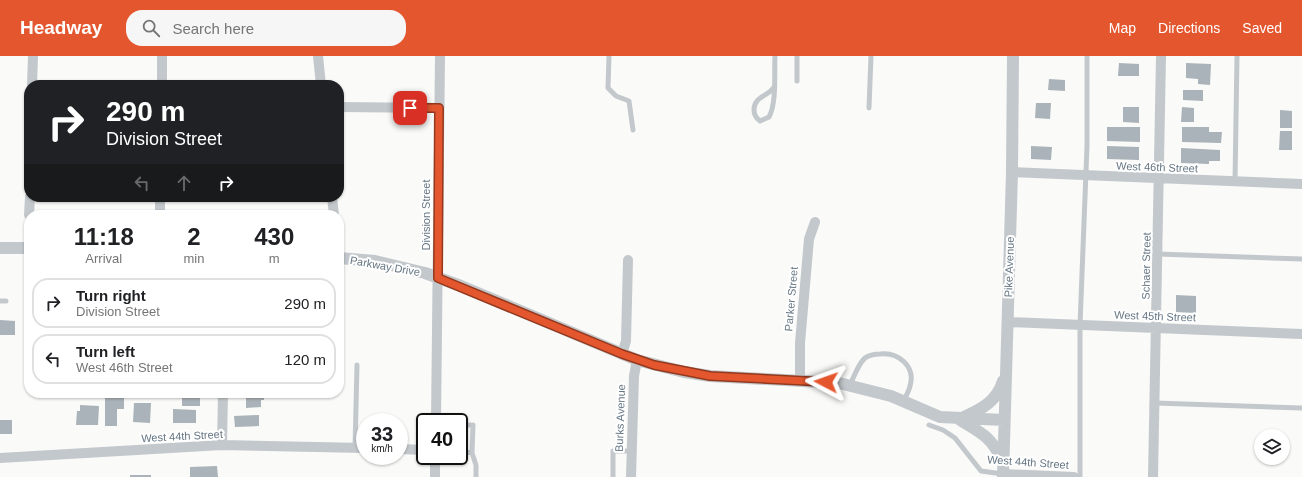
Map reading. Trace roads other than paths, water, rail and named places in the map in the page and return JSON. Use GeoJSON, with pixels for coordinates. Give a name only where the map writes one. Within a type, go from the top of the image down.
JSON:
{"type":"FeatureCollection","features":[{"type":"Feature","properties":{"kind":"street"},"geometry":{"type":"LineString","coordinates":[[32,80],[33,56]]}},
{"type":"Feature","properties":{"kind":"street"},"geometry":{"type":"LineString","coordinates":[[162,56],[162,80]]}},
{"type":"Feature","properties":{"kind":"street"},"geometry":{"type":"LineString","coordinates":[[318,56],[320,80]]}},
{"type":"Feature","properties":{"kind":"street","name":"Division Street"},"geometry":{"type":"LineString","coordinates":[[436,413],[440,56]]}},
{"type":"Feature","properties":{"kind":"street","name":"Pike Avenue"},"geometry":{"type":"LineString","coordinates":[[1003,475],[1002,459],[1012,172],[1014,56]]}},
{"type":"Feature","properties":{"kind":"street","name":"Schaer Street"},"geometry":{"type":"LineString","coordinates":[[1154,477],[1161,56]]}},
{"type":"Feature","properties":{"kind":"street"},"geometry":{"type":"LineString","coordinates":[[344,107],[439,108]]}},
{"type":"Feature","properties":{"kind":"street","name":"West 46th Street"},"geometry":{"type":"LineString","coordinates":[[1012,172],[1302,184]]}},
{"type":"Feature","properties":{"kind":"street","name":"Parker Street"},"geometry":{"type":"LineString","coordinates":[[800,381],[800,343],[808,239],[815,222]]}},
{"type":"Feature","properties":{"kind":"street"},"geometry":{"type":"LineString","coordinates":[[0,248],[24,248]]}},
{"type":"Feature","properties":{"kind":"street","name":"Parkway Drive"},"geometry":{"type":"LineString","coordinates":[[344,259],[398,266],[438,278],[637,360],[684,372],[710,376],[850,385],[904,400],[940,417],[1004,420]]}},
{"type":"Feature","properties":{"kind":"street"},"geometry":{"type":"LineString","coordinates":[[622,354],[626,341],[628,260]]}},
{"type":"Feature","properties":{"kind":"street","name":"West 45th Street"},"geometry":{"type":"LineString","coordinates":[[1007,322],[1302,334]]}},
{"type":"Feature","properties":{"kind":"street","name":"Burks Avenue"},"geometry":{"type":"LineString","coordinates":[[630,477],[634,376],[637,360]]}},
{"type":"Feature","properties":{"kind":"street"},"geometry":{"type":"LineString","coordinates":[[959,419],[992,402],[1000,390],[1005,373]]}},
{"type":"Feature","properties":{"kind":"street"},"geometry":{"type":"LineString","coordinates":[[222,445],[223,398]]}},
{"type":"Feature","properties":{"kind":"street","name":"Parkway Drive"},"geometry":{"type":"LineString","coordinates":[[959,419],[985,435],[994,444],[1002,459]]}},
{"type":"Feature","properties":{"kind":"street","name":"West 44th Street"},"geometry":{"type":"LineString","coordinates":[[0,458],[222,445],[356,448]]}},
{"type":"Feature","properties":{"kind":"street"},"geometry":{"type":"LineString","coordinates":[[435,465],[435,477]]}},
{"type":"Feature","properties":{"kind":"street","name":"West 44th Street"},"geometry":{"type":"LineString","coordinates":[[1003,475],[1074,477]]}},
{"type":"Feature","properties":{"kind":"lane"},"geometry":{"type":"LineString","coordinates":[[609,56],[608,88],[616,96],[629,101],[633,130]]}},
{"type":"Feature","properties":{"kind":"lane"},"geometry":{"type":"LineString","coordinates":[[774,87],[757,100],[755,104],[754,114],[756,118],[760,120],[765,120],[771,113],[774,87],[775,56]]}},
{"type":"Feature","properties":{"kind":"lane"},"geometry":{"type":"LineString","coordinates":[[797,56],[797,81]]}},
{"type":"Feature","properties":{"kind":"lane"},"geometry":{"type":"LineString","coordinates":[[869,108],[872,56]]}},
{"type":"Feature","properties":{"kind":"lane"},"geometry":{"type":"LineString","coordinates":[[1080,477],[1080,325],[1086,176],[1087,56]]}},
{"type":"Feature","properties":{"kind":"lane"},"geometry":{"type":"LineString","coordinates":[[1235,182],[1237,56]]}},
{"type":"Feature","properties":{"kind":"lane"},"geometry":{"type":"LineString","coordinates":[[1158,254],[1302,259]]}},
{"type":"Feature","properties":{"kind":"lane"},"geometry":{"type":"LineString","coordinates":[[0,301],[6,301]]}},
{"type":"Feature","properties":{"kind":"lane"},"geometry":{"type":"LineString","coordinates":[[850,385],[865,358],[872,355],[885,353],[895,355],[903,358],[910,375],[911,385],[904,400]]}},
{"type":"Feature","properties":{"kind":"lane"},"geometry":{"type":"LineString","coordinates":[[357,365],[359,413]]}},
{"type":"Feature","properties":{"kind":"lane"},"geometry":{"type":"LineString","coordinates":[[1155,403],[1302,408]]}},
{"type":"Feature","properties":{"kind":"lane"},"geometry":{"type":"LineString","coordinates":[[468,425],[473,425],[472,453],[476,465],[476,477]]}},
{"type":"Feature","properties":{"kind":"lane","name":"West 44th Street"},"geometry":{"type":"LineString","coordinates":[[929,425],[943,430],[955,438],[981,471],[1003,475]]}},
{"type":"Feature","properties":{"kind":"lane"},"geometry":{"type":"LineString","coordinates":[[613,477],[613,452],[631,451]]}},
{"type":"Feature","properties":{"kind":"lane"},"geometry":{"type":"LineString","coordinates":[[468,452],[472,453]]}}]}
